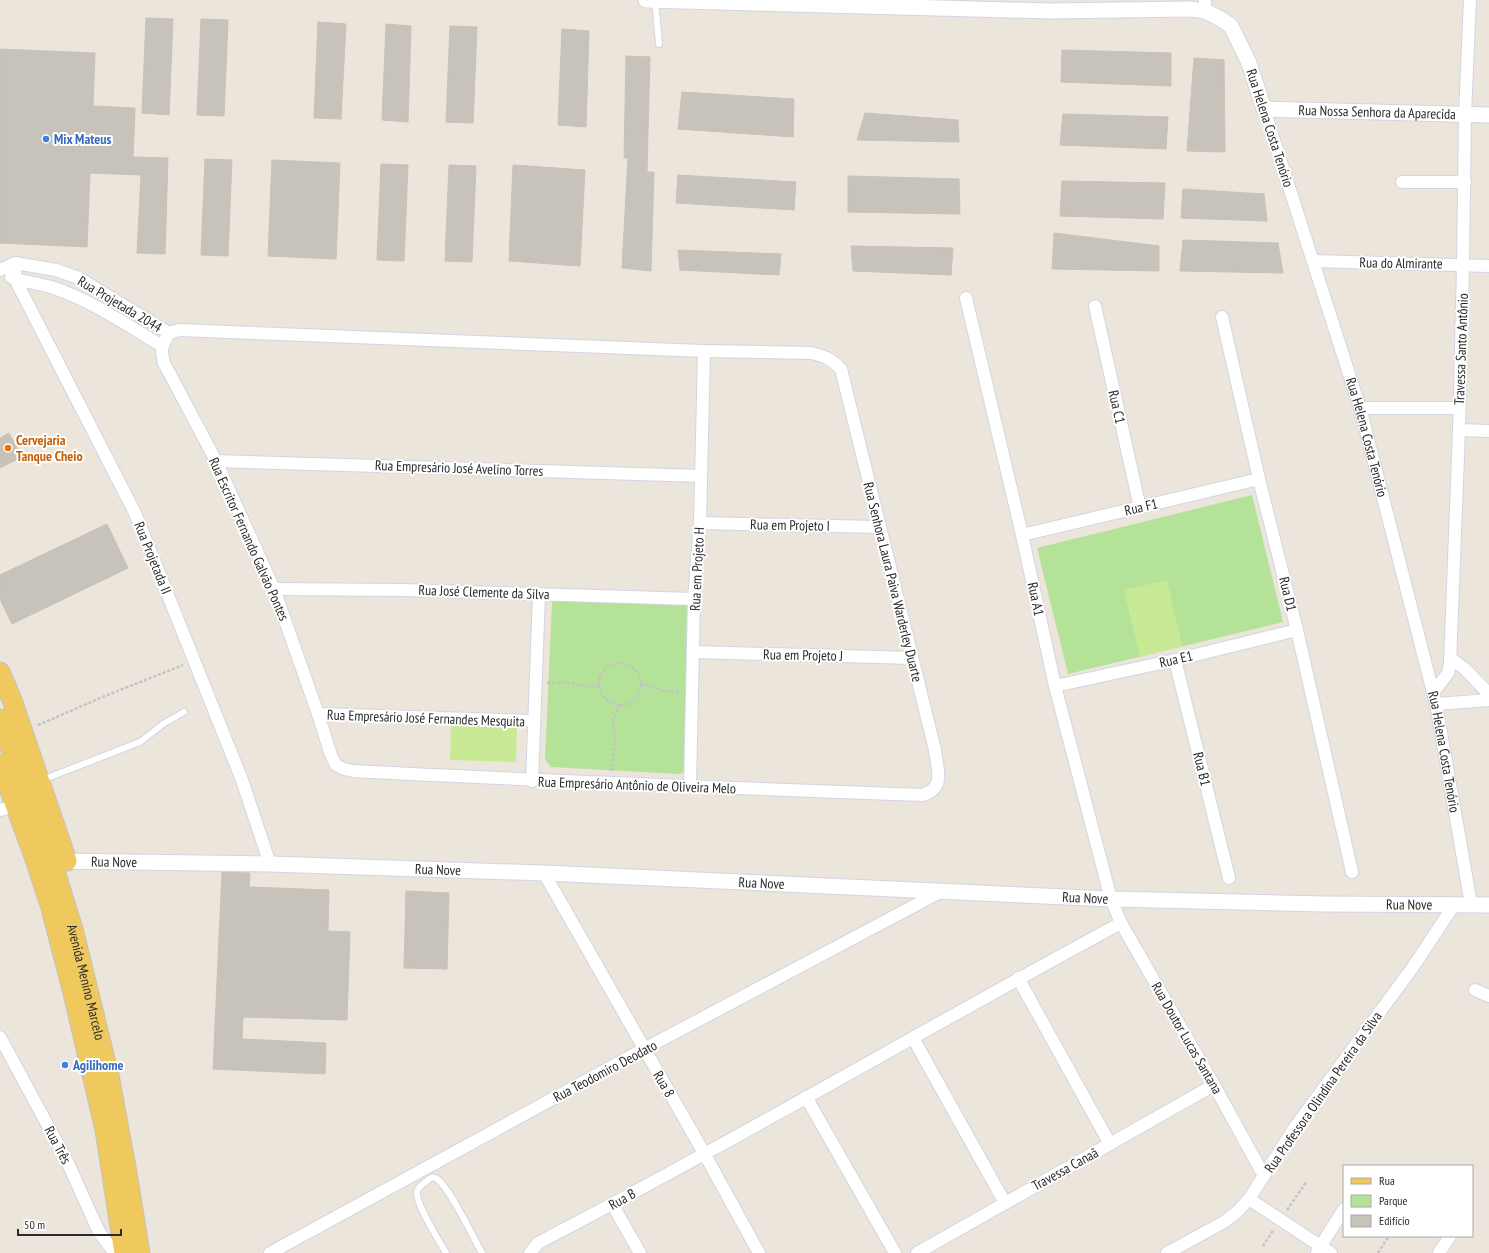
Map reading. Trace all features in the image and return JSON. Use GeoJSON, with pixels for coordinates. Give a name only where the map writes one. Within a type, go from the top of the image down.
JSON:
{"type":"FeatureCollection","features":[{"type":"Feature","properties":{"kind":"main road"},"geometry":{"type":"LineString","coordinates":[[0,672],[14,723],[40,781],[59,861]]}},
{"type":"Feature","properties":{"kind":"main road","name":"Avenida Menino Marcelo"},"geometry":{"type":"LineString","coordinates":[[14,723],[6,758],[7,808],[34,856],[51,908],[73,993],[105,1130],[124,1253]]}},
{"type":"Feature","properties":{"kind":"main road","name":"Avenida Menino Marcelo"},"geometry":{"type":"LineString","coordinates":[[6,758],[59,861],[73,929],[109,1075],[140,1253]]}},
{"type":"Feature","properties":{"kind":"street","name":"Rua Helena Costa Tenório"},"geometry":{"type":"LineString","coordinates":[[646,0],[1050,11],[1148,5],[1190,9],[1205,6],[1231,26],[1249,63],[1314,261],[1360,408],[1435,699],[1470,904]]}},
{"type":"Feature","properties":{"kind":"street","name":"Travessa Santo Antônio"},"geometry":{"type":"LineString","coordinates":[[1435,699],[1448,673],[1450,658],[1459,430],[1464,265],[1465,114],[1470,0]]}},
{"type":"Feature","properties":{"kind":"street","name":"Rua Nossa Senhora da Aparecida"},"geometry":{"type":"LineString","coordinates":[[1264,109],[1489,115]]}},
{"type":"Feature","properties":{"kind":"street"},"geometry":{"type":"LineString","coordinates":[[1402,182],[1465,182]]}},
{"type":"Feature","properties":{"kind":"street","name":"Rua do Almirante"},"geometry":{"type":"LineString","coordinates":[[1314,261],[1489,266]]}},
{"type":"Feature","properties":{"kind":"street","name":"Rua Projetada 2044"},"geometry":{"type":"LineString","coordinates":[[0,270],[15,263],[56,270],[85,281],[169,333]]}},
{"type":"Feature","properties":{"kind":"street","name":"Rua Projetada II"},"geometry":{"type":"LineString","coordinates":[[15,263],[15,279],[136,513],[242,780],[270,864]]}},
{"type":"Feature","properties":{"kind":"street","name":"Rua Projetada 2044"},"geometry":{"type":"LineString","coordinates":[[0,270],[15,279],[52,288],[72,295],[115,317],[162,346]]}},
{"type":"Feature","properties":{"kind":"street"},"geometry":{"type":"LineString","coordinates":[[52,288],[56,270]]}},
{"type":"Feature","properties":{"kind":"street","name":"Rua A1"},"geometry":{"type":"LineString","coordinates":[[966,298],[1022,535],[1054,686],[1111,900]]}},
{"type":"Feature","properties":{"kind":"street","name":"Rua C1"},"geometry":{"type":"LineString","coordinates":[[1095,306],[1140,508]]}},
{"type":"Feature","properties":{"kind":"street","name":"Rua D1"},"geometry":{"type":"LineString","coordinates":[[1222,317],[1297,630],[1352,872]]}},
{"type":"Feature","properties":{"kind":"street"},"geometry":{"type":"LineString","coordinates":[[162,346],[169,333],[180,330],[704,351]]}},
{"type":"Feature","properties":{"kind":"street","name":"Rua Escritor Fernando Galvão Pontes"},"geometry":{"type":"LineString","coordinates":[[162,346],[161,352],[164,363],[216,461],[274,589],[331,755],[336,765],[344,769]]}},
{"type":"Feature","properties":{"kind":"street","name":"Rua Senhora Laura Paiva Warderley Duarte"},"geometry":{"type":"LineString","coordinates":[[704,351],[811,353],[825,356],[832,360],[841,369],[934,750],[938,779],[936,786],[930,792]]}},
{"type":"Feature","properties":{"kind":"street","name":"Rua em Projeto H"},"geometry":{"type":"LineString","coordinates":[[690,787],[694,599],[700,524],[704,351]]}},
{"type":"Feature","properties":{"kind":"street"},"geometry":{"type":"LineString","coordinates":[[1360,408],[1459,408]]}},
{"type":"Feature","properties":{"kind":"street"},"geometry":{"type":"LineString","coordinates":[[1459,430],[1489,431]]}},
{"type":"Feature","properties":{"kind":"street","name":"Rua Empresário José Avelino Torres"},"geometry":{"type":"LineString","coordinates":[[216,461],[701,476]]}},
{"type":"Feature","properties":{"kind":"street","name":"Rua F1"},"geometry":{"type":"LineString","coordinates":[[1022,535],[1260,479]]}},
{"type":"Feature","properties":{"kind":"street","name":"Rua em Projeto I"},"geometry":{"type":"LineString","coordinates":[[700,524],[880,526]]}},
{"type":"Feature","properties":{"kind":"street","name":"Rua José Clemente da Silva"},"geometry":{"type":"LineString","coordinates":[[274,589],[404,590],[694,599]]}},
{"type":"Feature","properties":{"kind":"street"},"geometry":{"type":"LineString","coordinates":[[532,781],[539,594]]}},
{"type":"Feature","properties":{"kind":"street","name":"Rua E1"},"geometry":{"type":"LineString","coordinates":[[1054,686],[1175,660],[1297,630]]}},
{"type":"Feature","properties":{"kind":"street","name":"Rua em Projeto J"},"geometry":{"type":"LineString","coordinates":[[694,652],[912,658]]}},
{"type":"Feature","properties":{"kind":"street"},"geometry":{"type":"LineString","coordinates":[[1450,658],[1465,668],[1489,694]]}},
{"type":"Feature","properties":{"kind":"street","name":"Rua B1"},"geometry":{"type":"LineString","coordinates":[[1175,660],[1229,878]]}},
{"type":"Feature","properties":{"kind":"street"},"geometry":{"type":"LineString","coordinates":[[1435,699],[1489,700]]}},
{"type":"Feature","properties":{"kind":"street","name":"Rua Empresário José Fernandes Mesquita"},"geometry":{"type":"LineString","coordinates":[[318,714],[534,721]]}},
{"type":"Feature","properties":{"kind":"street","name":"Rua Empresário Antônio de Oliveira Melo"},"geometry":{"type":"LineString","coordinates":[[344,769],[353,771],[532,781],[922,795],[930,792]]}},
{"type":"Feature","properties":{"kind":"street","name":"Rua Nove"},"geometry":{"type":"LineString","coordinates":[[59,861],[270,864],[544,873],[1111,900],[1489,905]]}},
{"type":"Feature","properties":{"kind":"street","name":"Rua 8"},"geometry":{"type":"LineString","coordinates":[[544,873],[704,1153],[759,1253]]}},
{"type":"Feature","properties":{"kind":"street","name":"Rua Teodomiro Deodato"},"geometry":{"type":"LineString","coordinates":[[270,1253],[644,1049],[942,891]]}},
{"type":"Feature","properties":{"kind":"street","name":"Rua Doutor Lucas Santana"},"geometry":{"type":"LineString","coordinates":[[1111,900],[1121,923],[1214,1085],[1264,1176]]}},
{"type":"Feature","properties":{"kind":"street","name":"Rua Professora Olindina Pereira da Silva"},"geometry":{"type":"LineString","coordinates":[[1167,1253],[1224,1222],[1238,1211],[1249,1199],[1295,1127],[1413,967],[1454,905]]}},
{"type":"Feature","properties":{"kind":"street","name":"Rua B"},"geometry":{"type":"LineString","coordinates":[[530,1253],[538,1243],[612,1204],[913,1038],[1018,978],[1121,923]]}},
{"type":"Feature","properties":{"kind":"street"},"geometry":{"type":"LineString","coordinates":[[1018,978],[1110,1144]]}},
{"type":"Feature","properties":{"kind":"street"},"geometry":{"type":"LineString","coordinates":[[1475,990],[1489,996]]}},
{"type":"Feature","properties":{"kind":"street","name":"Rua Três"},"geometry":{"type":"LineString","coordinates":[[0,1036],[67,1161],[99,1232],[115,1253]]}},
{"type":"Feature","properties":{"kind":"street"},"geometry":{"type":"LineString","coordinates":[[913,1038],[1006,1203]]}},
{"type":"Feature","properties":{"kind":"street","name":"Travessa Canaã"},"geometry":{"type":"LineString","coordinates":[[916,1253],[1214,1085]]}},
{"type":"Feature","properties":{"kind":"street"},"geometry":{"type":"LineString","coordinates":[[806,1097],[895,1253]]}},
{"type":"Feature","properties":{"kind":"street"},"geometry":{"type":"LineString","coordinates":[[1249,1199],[1318,1250],[1331,1253]]}},
{"type":"Feature","properties":{"kind":"street"},"geometry":{"type":"LineString","coordinates":[[612,1204],[640,1253]]}},
{"type":"Feature","properties":{"kind":"street"},"geometry":{"type":"LineString","coordinates":[[1318,1250],[1343,1212]]}},
{"type":"Feature","properties":{"kind":"street"},"geometry":{"type":"LineString","coordinates":[[1439,1253],[1449,1237]]}},
{"type":"Feature","properties":{"kind":"lane"},"geometry":{"type":"LineString","coordinates":[[655,0],[659,44]]}},
{"type":"Feature","properties":{"kind":"lane"},"geometry":{"type":"LineString","coordinates":[[40,781],[140,742],[164,724],[184,712]]}},
{"type":"Feature","properties":{"kind":"lane"},"geometry":{"type":"LineString","coordinates":[[446,1253],[420,1204],[417,1194],[418,1188],[430,1178],[435,1177],[448,1191],[482,1253]]}},
{"type":"Feature","properties":{"kind":"path"},"geometry":{"type":"LineString","coordinates":[[14,723],[105,696],[194,660]]}},
{"type":"Feature","properties":{"kind":"path"},"geometry":{"type":"LineString","coordinates":[[621,663],[631,665],[637,670],[642,684],[639,694],[629,704],[620,705],[607,701],[602,696],[599,686],[601,675],[607,667],[621,663]]}},
{"type":"Feature","properties":{"kind":"path"},"geometry":{"type":"LineString","coordinates":[[535,683],[567,682],[588,687],[599,686]]}},
{"type":"Feature","properties":{"kind":"path"},"geometry":{"type":"LineString","coordinates":[[642,684],[664,691],[692,692]]}},
{"type":"Feature","properties":{"kind":"path"},"geometry":{"type":"LineString","coordinates":[[612,783],[615,740],[613,720],[620,705]]}},
{"type":"Feature","properties":{"kind":"path"},"geometry":{"type":"LineString","coordinates":[[1378,1253],[1388,1237]]}},
{"type":"Feature","properties":{"kind":"green space"},"geometry":{"type":"Polygon","coordinates":[[[1252,495],[1283,622],[1068,674],[1037,548],[1252,495]]]}},
{"type":"Feature","properties":{"kind":"green space"},"geometry":{"type":"Polygon","coordinates":[[[1167,580],[1182,646],[1140,657],[1124,590],[1167,580]]]}},
{"type":"Feature","properties":{"kind":"green space"},"geometry":{"type":"Polygon","coordinates":[[[562,595],[686,599],[697,609],[687,771],[678,774],[551,767],[545,759],[552,603],[562,595]]]}},
{"type":"Feature","properties":{"kind":"green space"},"geometry":{"type":"Polygon","coordinates":[[[451,725],[517,728],[516,762],[450,760],[451,725]]]}},
{"type":"Feature","properties":{"kind":"building"},"geometry":{"type":"Polygon","coordinates":[[[146,18],[173,19],[169,115],[142,113],[146,18]]]}},
{"type":"Feature","properties":{"kind":"building"},"geometry":{"type":"Polygon","coordinates":[[[201,19],[228,20],[224,116],[197,115],[201,19]]]}},
{"type":"Feature","properties":{"kind":"building"},"geometry":{"type":"Polygon","coordinates":[[[318,22],[346,24],[341,119],[314,118],[318,22]]]}},
{"type":"Feature","properties":{"kind":"building"},"geometry":{"type":"Polygon","coordinates":[[[386,24],[411,26],[408,122],[382,120],[386,24]]]}},
{"type":"Feature","properties":{"kind":"building"},"geometry":{"type":"Polygon","coordinates":[[[450,26],[477,27],[473,123],[446,122],[450,26]]]}},
{"type":"Feature","properties":{"kind":"building"},"geometry":{"type":"Polygon","coordinates":[[[562,29],[589,31],[586,127],[558,125],[562,29]]]}},
{"type":"Feature","properties":{"kind":"building","name":"Mix Mateus"},"geometry":{"type":"Polygon","coordinates":[[[0,49],[95,53],[93,106],[135,108],[133,157],[168,158],[165,254],[137,253],[141,175],[90,173],[87,247],[0,243],[0,49]]]}},
{"type":"Feature","properties":{"kind":"building"},"geometry":{"type":"Polygon","coordinates":[[[1062,50],[1171,53],[1171,86],[1061,82],[1062,50]]]}},
{"type":"Feature","properties":{"kind":"building"},"geometry":{"type":"Polygon","coordinates":[[[626,56],[650,57],[647,172],[654,172],[651,271],[622,268],[628,158],[624,158],[626,56]]]}},
{"type":"Feature","properties":{"kind":"building"},"geometry":{"type":"Polygon","coordinates":[[[1194,58],[1224,60],[1225,152],[1187,151],[1194,58]]]}},
{"type":"Feature","properties":{"kind":"building"},"geometry":{"type":"Polygon","coordinates":[[[682,92],[794,99],[793,137],[678,129],[682,92]]]}},
{"type":"Feature","properties":{"kind":"building"},"geometry":{"type":"Polygon","coordinates":[[[865,113],[958,120],[959,142],[857,140],[865,113]]]}},
{"type":"Feature","properties":{"kind":"building"},"geometry":{"type":"Polygon","coordinates":[[[1063,114],[1168,117],[1166,149],[1060,145],[1063,114]]]}},
{"type":"Feature","properties":{"kind":"building"},"geometry":{"type":"Polygon","coordinates":[[[205,159],[232,160],[228,256],[201,255],[205,159]]]}},
{"type":"Feature","properties":{"kind":"building"},"geometry":{"type":"Polygon","coordinates":[[[272,160],[340,163],[336,259],[268,256],[272,160]]]}},
{"type":"Feature","properties":{"kind":"building"},"geometry":{"type":"Polygon","coordinates":[[[381,164],[408,165],[404,261],[377,260],[381,164]]]}},
{"type":"Feature","properties":{"kind":"building"},"geometry":{"type":"Polygon","coordinates":[[[449,165],[476,166],[472,262],[445,261],[449,165]]]}},
{"type":"Feature","properties":{"kind":"building"},"geometry":{"type":"Polygon","coordinates":[[[513,165],[585,170],[580,266],[509,261],[513,165]]]}},
{"type":"Feature","properties":{"kind":"building"},"geometry":{"type":"Polygon","coordinates":[[[678,175],[796,182],[794,210],[676,203],[678,175]]]}},
{"type":"Feature","properties":{"kind":"building"},"geometry":{"type":"Polygon","coordinates":[[[848,176],[959,179],[960,214],[848,212],[848,176]]]}},
{"type":"Feature","properties":{"kind":"building"},"geometry":{"type":"Polygon","coordinates":[[[1062,181],[1165,183],[1163,219],[1060,216],[1062,181]]]}},
{"type":"Feature","properties":{"kind":"building"},"geometry":{"type":"Polygon","coordinates":[[[1183,189],[1264,194],[1267,221],[1181,218],[1183,189]]]}},
{"type":"Feature","properties":{"kind":"building"},"geometry":{"type":"Polygon","coordinates":[[[1054,233],[1159,246],[1159,271],[1052,269],[1054,233]]]}},
{"type":"Feature","properties":{"kind":"building"},"geometry":{"type":"Polygon","coordinates":[[[1183,240],[1278,243],[1283,273],[1180,271],[1183,240]]]}},
{"type":"Feature","properties":{"kind":"building"},"geometry":{"type":"Polygon","coordinates":[[[851,246],[953,248],[951,275],[853,271],[851,246]]]}},
{"type":"Feature","properties":{"kind":"building"},"geometry":{"type":"Polygon","coordinates":[[[678,250],[781,254],[779,275],[680,270],[678,250]]]}},
{"type":"Feature","properties":{"kind":"building","name":"Cervejaria Tanque Cheio"},"geometry":{"type":"Polygon","coordinates":[[[9,433],[22,457],[0,468],[0,438],[9,433]]]}},
{"type":"Feature","properties":{"kind":"building"},"geometry":{"type":"Polygon","coordinates":[[[107,524],[128,568],[12,624],[0,599],[0,575],[107,524]]]}},
{"type":"Feature","properties":{"kind":"building"},"geometry":{"type":"Polygon","coordinates":[[[222,872],[250,873],[249,887],[329,890],[328,931],[350,932],[347,1020],[243,1017],[242,1039],[326,1043],[325,1074],[213,1069],[222,872]]]}},
{"type":"Feature","properties":{"kind":"building"},"geometry":{"type":"Polygon","coordinates":[[[406,891],[449,893],[447,969],[404,968],[406,891]]]}},
{"type":"Feature","properties":{"kind":"place","name":"Mix Mateus"},"geometry":{"type":"Point","coordinates":[46,139]}},
{"type":"Feature","properties":{"kind":"place","name":"Cervejaria Tanque Cheio"},"geometry":{"type":"Point","coordinates":[8,448]}},
{"type":"Feature","properties":{"kind":"place","name":"Agilihome"},"geometry":{"type":"Point","coordinates":[65,1065]}}]}
